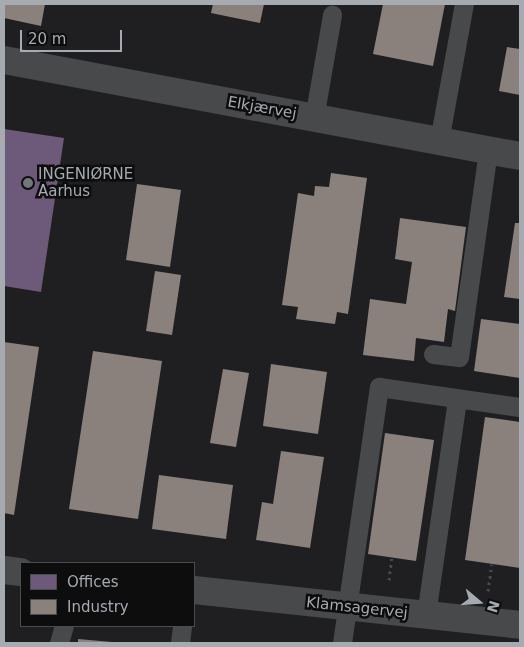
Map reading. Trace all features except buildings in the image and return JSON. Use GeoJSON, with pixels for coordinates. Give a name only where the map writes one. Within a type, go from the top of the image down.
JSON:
{"type":"FeatureCollection","features":[{"type":"Feature","properties":{"kind":"street","name":"Elkjærvej"},"geometry":{"type":"LineString","coordinates":[[4,60],[520,156]]}},
{"type":"Feature","properties":{"kind":"street"},"geometry":{"type":"LineString","coordinates":[[4,570],[20,572]]}},
{"type":"Feature","properties":{"kind":"street","name":"Klamsagervej"},"geometry":{"type":"LineString","coordinates":[[195,590],[520,625]]}},
{"type":"Feature","properties":{"kind":"lane"},"geometry":{"type":"LineString","coordinates":[[439,141],[464,4]]}},
{"type":"Feature","properties":{"kind":"lane"},"geometry":{"type":"LineString","coordinates":[[314,118],[332,15]]}},
{"type":"Feature","properties":{"kind":"lane"},"geometry":{"type":"LineString","coordinates":[[433,354],[459,357],[488,150]]}},
{"type":"Feature","properties":{"kind":"lane"},"geometry":{"type":"LineString","coordinates":[[342,643],[379,387],[520,407]]}},
{"type":"Feature","properties":{"kind":"lane"},"geometry":{"type":"LineString","coordinates":[[426,615],[457,398]]}},
{"type":"Feature","properties":{"kind":"lane"},"geometry":{"type":"LineString","coordinates":[[59,643],[64,627]]}},
{"type":"Feature","properties":{"kind":"lane"},"geometry":{"type":"LineString","coordinates":[[180,643],[182,627]]}},
{"type":"Feature","properties":{"kind":"shaded area"},"geometry":{"type":"Polygon","coordinates":[[[4,4],[520,4],[520,643],[4,643],[4,4]]]}},
{"type":"Feature","properties":{"kind":"place","name":"INGENIØRNE Aarhus"},"geometry":{"type":"Point","coordinates":[28,183]}}]}
